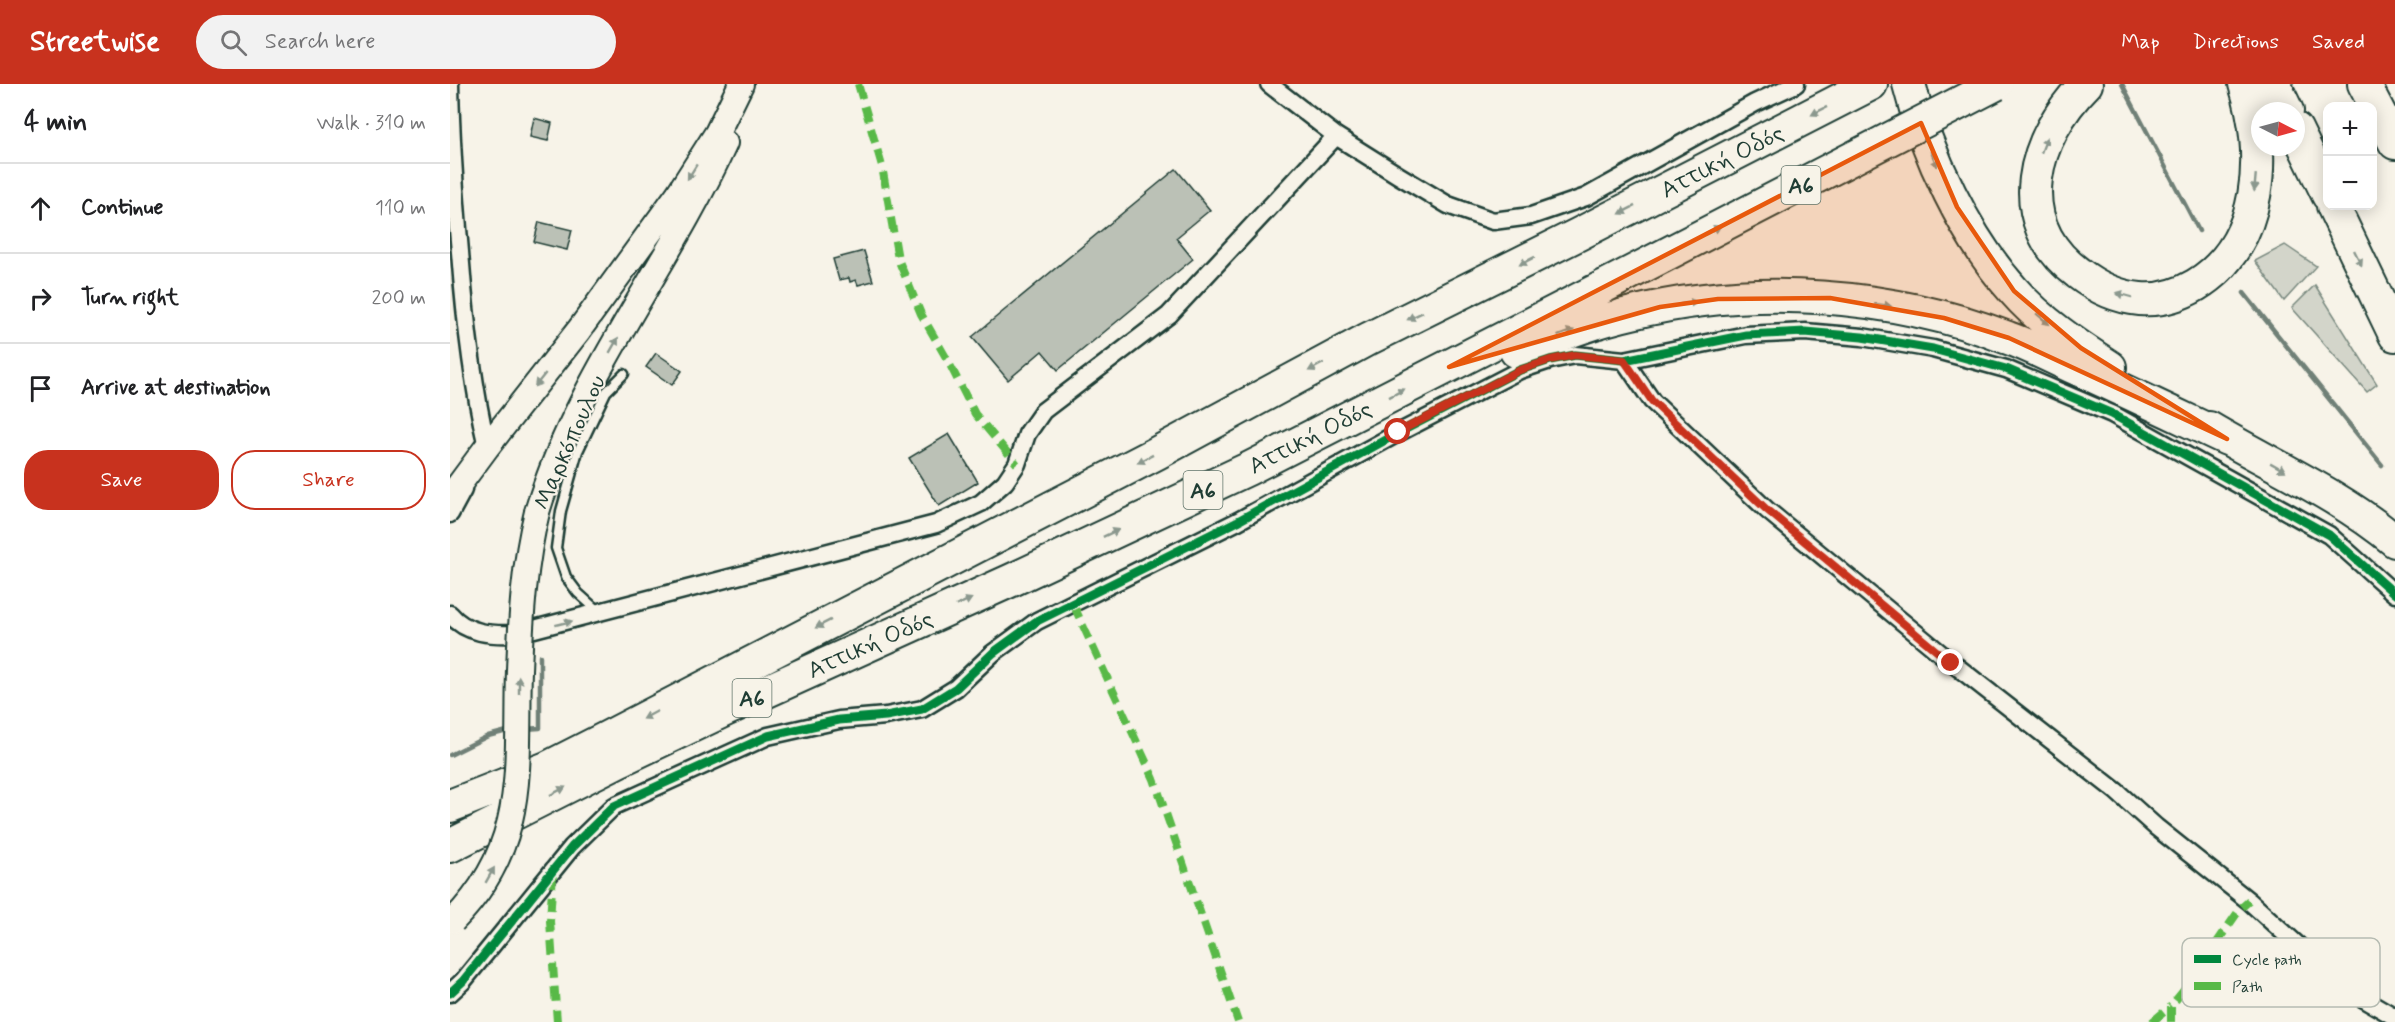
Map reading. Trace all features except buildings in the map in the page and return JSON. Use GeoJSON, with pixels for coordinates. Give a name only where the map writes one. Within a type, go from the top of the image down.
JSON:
{"type":"FeatureCollection","features":[{"type":"Feature","properties":{"kind":"highway","name":"Αττική Οδός"},"geometry":{"type":"LineString","coordinates":[[450,806],[547,768],[1157,453],[1368,339],[1871,84]]}},
{"type":"Feature","properties":{"kind":"highway"},"geometry":{"type":"LineString","coordinates":[[1909,84],[1933,157],[1957,207],[1987,257],[2014,291],[2043,319],[2081,348],[2227,439],[2376,525],[2395,541]]}},
{"type":"Feature","properties":{"kind":"highway","name":"Αττική Οδός"},"geometry":{"type":"LineString","coordinates":[[450,846],[714,715],[1012,580],[1238,474],[1996,84]]}},
{"type":"Feature","properties":{"kind":"highway"},"geometry":{"type":"LineString","coordinates":[[2086,84],[2061,112],[2052,127],[2038,161],[2034,196],[2042,225],[2054,249],[2064,262],[2100,287],[2123,296],[2142,299],[2181,294],[2208,278],[2225,262],[2248,224],[2254,199],[2256,171],[2255,138],[2245,84]]}},
{"type":"Feature","properties":{"kind":"highway"},"geometry":{"type":"LineString","coordinates":[[2274,84],[2283,102]]}},
{"type":"Feature","properties":{"kind":"highway"},"geometry":{"type":"LineString","coordinates":[[2364,84],[2395,143]]}},
{"type":"Feature","properties":{"kind":"highway"},"geometry":{"type":"LineString","coordinates":[[2305,148],[2323,185]]}},
{"type":"Feature","properties":{"kind":"highway"},"geometry":{"type":"LineString","coordinates":[[2335,210],[2395,335]]}},
{"type":"Feature","properties":{"kind":"highway"},"geometry":{"type":"LineString","coordinates":[[1449,367],[1506,354],[1586,326],[1660,307],[1718,299],[1830,298],[1885,305],[1944,318],[2009,338],[2227,439]]}},
{"type":"Feature","properties":{"kind":"main road","name":"Μαρκόπουλου"},"geometry":{"type":"LineString","coordinates":[[450,497],[579,330],[678,194],[717,133],[741,84]]}},
{"type":"Feature","properties":{"kind":"main road","name":"Μαρκόπουλου"},"geometry":{"type":"LineString","coordinates":[[452,922],[478,894],[494,867],[511,819],[517,771],[523,602],[527,560],[537,512],[562,446],[582,402],[711,175],[735,123],[749,84]]}},
{"type":"Feature","properties":{"kind":"street"},"geometry":{"type":"LineString","coordinates":[[450,84],[451,130],[467,333],[478,409],[487,447],[450,514]]}},
{"type":"Feature","properties":{"kind":"street"},"geometry":{"type":"LineString","coordinates":[[1269,84],[1335,136],[1448,205],[1493,221],[1532,216],[1586,197],[1755,103],[1796,84]]}},
{"type":"Feature","properties":{"kind":"street"},"geometry":{"type":"LineString","coordinates":[[450,614],[465,627],[477,632],[506,634],[525,632],[936,524],[981,502],[1005,482],[1017,464],[1027,434],[1043,411],[1169,315],[1335,136]]}},
{"type":"Feature","properties":{"kind":"street"},"geometry":{"type":"LineString","coordinates":[[450,993],[463,981],[572,847],[614,806],[768,736],[839,720],[886,716],[922,709],[956,688],[993,653],[1037,621],[1238,521],[1398,432],[1520,370],[1550,360],[1575,355],[1624,360],[1746,335],[1805,332],[1862,337],[1933,349],[2006,369],[2112,414],[2329,535],[2395,594]]}},
{"type":"Feature","properties":{"kind":"street"},"geometry":{"type":"LineString","coordinates":[[1624,360],[1652,401],[1767,510],[1951,663],[2116,791],[2249,901],[2290,938]]}},
{"type":"Feature","properties":{"kind":"street"},"geometry":{"type":"LineString","coordinates":[[2378,1007],[2395,1017]]}},
{"type":"Feature","properties":{"kind":"lane"},"geometry":{"type":"LineString","coordinates":[[601,613],[578,593],[566,577],[556,548],[561,511],[578,451],[606,392],[624,374]]}},
{"type":"Feature","properties":{"kind":"highlighted area"},"geometry":{"type":"Polygon","coordinates":[[[1921,123],[1957,207],[2014,291],[2081,348],[2227,439],[2009,338],[1944,318],[1830,298],[1718,299],[1660,307],[1449,367],[1921,123]]]}},
{"type":"Feature","properties":{"kind":"shaded area"},"geometry":{"type":"Polygon","coordinates":[[[2285,245],[2316,266],[2284,301],[2255,261],[2285,245]]]}},
{"type":"Feature","properties":{"kind":"shaded area"},"geometry":{"type":"Polygon","coordinates":[[[2315,285],[2377,384],[2367,392],[2292,308],[2315,285]]]}},
{"type":"Feature","properties":{"kind":"waterway"},"geometry":{"type":"LineString","coordinates":[[2122,84],[2199,231]]}},
{"type":"Feature","properties":{"kind":"waterway"},"geometry":{"type":"LineString","coordinates":[[2244,293],[2382,465]]}},
{"type":"Feature","properties":{"kind":"waterway"},"geometry":{"type":"LineString","coordinates":[[525,729],[540,728],[540,656]]}},
{"type":"Feature","properties":{"kind":"waterway"},"geometry":{"type":"LineString","coordinates":[[450,755],[488,736],[511,730]]}},
{"type":"Feature","properties":{"kind":"marked path"},"geometry":{"type":"LineString","coordinates":[[858,84],[882,166],[898,259],[921,314],[975,414],[1017,464]]}},
{"type":"Feature","properties":{"kind":"marked path"},"geometry":{"type":"LineString","coordinates":[[1073,604],[1154,779],[1238,1022]]}},
{"type":"Feature","properties":{"kind":"marked path"},"geometry":{"type":"LineString","coordinates":[[553,872],[550,921],[557,1022]]}},
{"type":"Feature","properties":{"kind":"marked path"},"geometry":{"type":"LineString","coordinates":[[2220,938],[2240,909],[2249,901]]}},
{"type":"Feature","properties":{"kind":"marked path"},"geometry":{"type":"LineString","coordinates":[[2171,1022],[2171,1006],[2182,992]]}},
{"type":"Feature","properties":{"kind":"marked path"},"geometry":{"type":"LineString","coordinates":[[2152,1022],[2171,1006]]}},
{"type":"Feature","properties":{"kind":"cycle path"},"geometry":{"type":"LineString","coordinates":[[450,993],[463,981],[572,847],[614,806],[768,736],[839,720],[886,716],[922,709],[956,688],[993,653],[1037,621],[1238,521],[1398,433],[1520,370],[1550,360],[1575,355],[1624,360],[1746,335],[1805,332],[1862,337],[1933,349],[2006,369],[2112,414],[2329,535],[2395,594]]}},
{"type":"Feature","properties":{"kind":"route"},"geometry":{"type":"LineString","coordinates":[[1398,432],[1520,370],[1550,360],[1575,355],[1624,360],[1652,401],[1767,510],[1951,663]]}}]}
